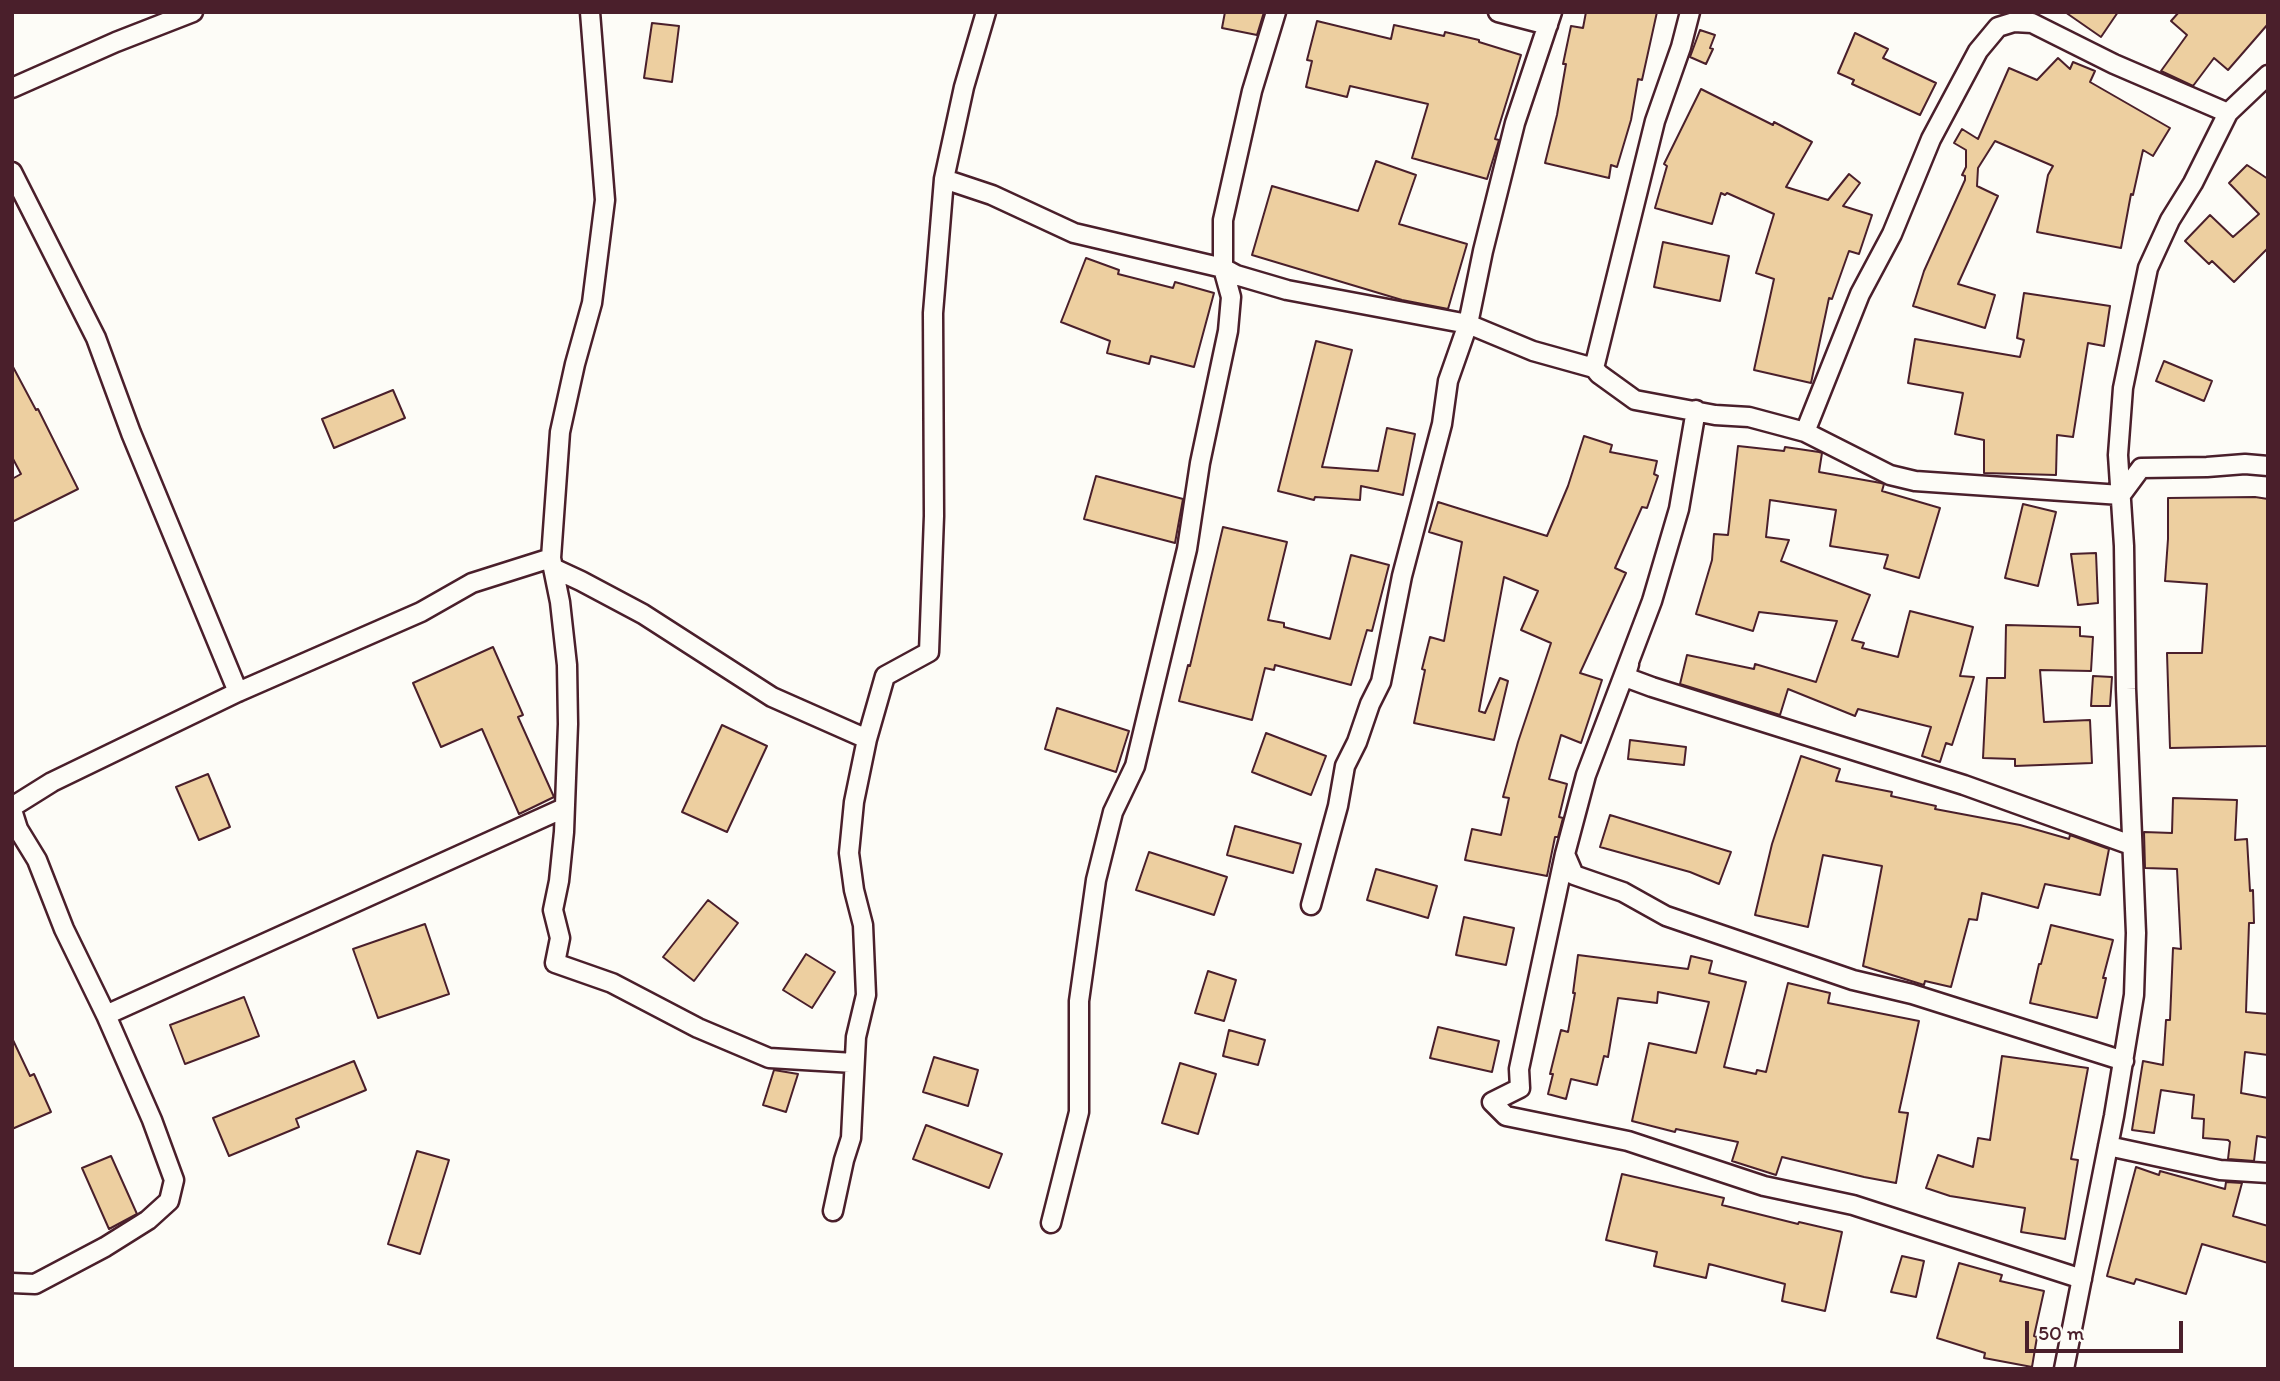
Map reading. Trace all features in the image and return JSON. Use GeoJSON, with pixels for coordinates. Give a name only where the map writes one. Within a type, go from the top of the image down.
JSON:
{"type":"FeatureCollection","features":[{"type":"Feature","properties":{"kind":"street"},"geometry":{"type":"LineString","coordinates":[[12,88],[116,42],[193,12]]}},
{"type":"Feature","properties":{"kind":"street"},"geometry":{"type":"LineString","coordinates":[[590,12],[605,200],[592,303],[560,432],[551,558],[567,664],[564,808],[559,881],[553,910],[559,938],[555,962],[612,983],[698,1028],[769,1058],[854,1063]]}},
{"type":"Feature","properties":{"kind":"street"},"geometry":{"type":"LineString","coordinates":[[833,1211],[851,1138],[856,1037],[866,995],[863,925],[854,890],[849,853],[854,802],[867,739],[885,676],[929,652],[934,516],[933,313],[944,179],[964,87],[986,12]]}},
{"type":"Feature","properties":{"kind":"street"},"geometry":{"type":"LineString","coordinates":[[1051,1223],[1079,1112],[1079,1001],[1096,880],[1113,813],[1135,766],[1187,549],[1205,437],[1228,331],[1231,297],[1223,268],[1223,220],[1252,91],[1276,12]]}},
{"type":"Feature","properties":{"kind":"street"},"geometry":{"type":"LineString","coordinates":[[1311,905],[1338,806],[1345,766],[1381,682],[1402,576],[1442,424],[1448,381],[1468,324],[1515,123],[1550,19],[1498,12]]}},
{"type":"Feature","properties":{"kind":"street"},"geometry":{"type":"LineString","coordinates":[[1594,368],[1655,121],[1681,47],[1690,12]]}},
{"type":"Feature","properties":{"kind":"street"},"geometry":{"type":"LineString","coordinates":[[1804,432],[1860,294],[1892,234],[1931,139],[1978,51],[1998,27],[2014,22],[2032,23],[2114,64],[2228,113]]}},
{"type":"Feature","properties":{"kind":"street"},"geometry":{"type":"LineString","coordinates":[[2064,1369],[2124,1061],[2133,995],[2136,933],[2126,689],[2124,547],[2118,455],[2123,388],[2148,268],[2170,220],[2193,183],[2228,113],[2268,75]]}},
{"type":"Feature","properties":{"kind":"street"},"geometry":{"type":"LineString","coordinates":[[12,172],[96,338],[131,433],[238,692]]}},
{"type":"Feature","properties":{"kind":"street"},"geometry":{"type":"LineString","coordinates":[[944,179],[992,195],[1074,233],[1223,268],[1236,275],[1287,290],[1468,324],[1533,351],[1594,368],[1635,400],[1715,415],[1749,418],[1804,432],[1890,475],[1916,481],[2121,495]]}},
{"type":"Feature","properties":{"kind":"street"},"geometry":{"type":"LineString","coordinates":[[1696,410],[1679,509],[1652,601],[1586,775],[1565,854],[1519,1069],[1520,1088],[1492,1102],[1506,1115],[1628,1141],[1764,1186],[1853,1205],[2082,1279]]}},
{"type":"Feature","properties":{"kind":"street"},"geometry":{"type":"LineString","coordinates":[[2121,495],[2141,468],[2245,464],[2268,466]]}},
{"type":"Feature","properties":{"kind":"street"},"geometry":{"type":"LineString","coordinates":[[12,1283],[35,1284],[73,1265],[148,1220],[169,1200],[174,1180],[152,1120],[106,1015],[64,929],[37,860],[18,829],[12,808],[52,782],[238,692],[421,612],[472,583],[551,558]]}},
{"type":"Feature","properties":{"kind":"street"},"geometry":{"type":"LineString","coordinates":[[551,558],[553,568],[643,614],[772,697],[867,739]]}},
{"type":"Feature","properties":{"kind":"street"},"geometry":{"type":"LineString","coordinates":[[1632,654],[1625,677],[1964,785],[2131,845]]}},
{"type":"Feature","properties":{"kind":"street"},"geometry":{"type":"LineString","coordinates":[[106,1015],[564,808]]}},
{"type":"Feature","properties":{"kind":"street"},"geometry":{"type":"LineString","coordinates":[[1565,854],[1574,875],[1623,892],[1666,916],[1853,979],[1912,994],[2124,1061]]}},
{"type":"Feature","properties":{"kind":"street"},"geometry":{"type":"LineString","coordinates":[[2108,1146],[2220,1170],[2268,1172]]}},
{"type":"Feature","properties":{"kind":"building"},"geometry":{"type":"Polygon","coordinates":[[[1225,12],[1264,12],[1257,35],[1222,28],[1225,12]]]}},
{"type":"Feature","properties":{"kind":"building"},"geometry":{"type":"Polygon","coordinates":[[[1586,12],[1657,12],[1642,80],[1638,79],[1631,120],[1617,167],[1611,165],[1609,178],[1545,163],[1557,115],[1571,26],[1583,28],[1586,12]]]}},
{"type":"Feature","properties":{"kind":"building"},"geometry":{"type":"Polygon","coordinates":[[[2065,12],[2118,12],[2101,37],[2065,12]]]}},
{"type":"Feature","properties":{"kind":"building"},"geometry":{"type":"Polygon","coordinates":[[[2179,12],[2268,12],[2268,24],[2228,70],[2214,58],[2193,86],[2161,71],[2187,35],[2171,21],[2179,12]]]}},
{"type":"Feature","properties":{"kind":"building"},"geometry":{"type":"Polygon","coordinates":[[[1317,21],[1391,39],[1394,25],[1444,36],[1445,32],[1479,40],[1521,55],[1495,139],[1499,140],[1487,179],[1412,158],[1428,104],[1350,86],[1347,97],[1306,87],[1312,61],[1307,60],[1317,21]]]}},
{"type":"Feature","properties":{"kind":"building"},"geometry":{"type":"Polygon","coordinates":[[[652,23],[679,26],[672,82],[644,78],[652,23]]]}},
{"type":"Feature","properties":{"kind":"building"},"geometry":{"type":"Polygon","coordinates":[[[1700,30],[1715,35],[1710,48],[1713,49],[1706,64],[1690,57],[1700,30]]]}},
{"type":"Feature","properties":{"kind":"building"},"geometry":{"type":"Polygon","coordinates":[[[1855,33],[1888,49],[1883,58],[1936,83],[1920,115],[1852,84],[1854,80],[1838,73],[1855,33]]]}},
{"type":"Feature","properties":{"kind":"building"},"geometry":{"type":"Polygon","coordinates":[[[2058,58],[2070,69],[2073,62],[2095,71],[2090,82],[2170,128],[2153,156],[2143,150],[2121,248],[2037,232],[2048,175],[2053,166],[1995,141],[1978,168],[1977,186],[1998,196],[1958,284],[1995,295],[1985,328],[1913,306],[1924,271],[1965,180],[1962,175],[1966,167],[1966,150],[1954,143],[1962,129],[1978,139],[2009,68],[2037,80],[2058,58]]]}},
{"type":"Feature","properties":{"kind":"building"},"geometry":{"type":"Polygon","coordinates":[[[1701,89],[1812,142],[1786,187],[1828,200],[1849,174],[1860,183],[1843,206],[1872,215],[1859,254],[1849,251],[1832,299],[1829,298],[1811,383],[1754,370],[1774,279],[1756,273],[1774,214],[1727,193],[1721,193],[1712,224],[1655,208],[1667,166],[1664,164],[1701,89]]]}},
{"type":"Feature","properties":{"kind":"building"},"geometry":{"type":"Polygon","coordinates":[[[1376,161],[1416,175],[1399,224],[1467,244],[1448,309],[1402,300],[1252,255],[1272,186],[1358,211],[1376,161]]]}},
{"type":"Feature","properties":{"kind":"building"},"geometry":{"type":"Polygon","coordinates":[[[2247,165],[2268,179],[2268,248],[2234,282],[2212,261],[2209,264],[2185,241],[2210,215],[2233,237],[2259,214],[2229,183],[2247,165]]]}},
{"type":"Feature","properties":{"kind":"building"},"geometry":{"type":"Polygon","coordinates":[[[1663,242],[1729,256],[1720,301],[1654,287],[1663,242]]]}},
{"type":"Feature","properties":{"kind":"building"},"geometry":{"type":"Polygon","coordinates":[[[1086,258],[1119,270],[1118,274],[1173,288],[1175,282],[1214,293],[1194,367],[1151,356],[1149,364],[1107,353],[1110,341],[1061,322],[1086,258]]]}},
{"type":"Feature","properties":{"kind":"building"},"geometry":{"type":"Polygon","coordinates":[[[2024,293],[2110,306],[2104,346],[2088,343],[2073,437],[2057,435],[2056,475],[1984,473],[1984,440],[1955,434],[1963,393],[1908,383],[1915,339],[2020,357],[2024,340],[2017,338],[2024,293]]]}},
{"type":"Feature","properties":{"kind":"building"},"geometry":{"type":"Polygon","coordinates":[[[1316,341],[1352,350],[1322,467],[1378,471],[1387,428],[1415,434],[1403,495],[1361,486],[1360,500],[1315,497],[1314,500],[1278,491],[1316,341]]]}},
{"type":"Feature","properties":{"kind":"building"},"geometry":{"type":"Polygon","coordinates":[[[2164,361],[2212,381],[2204,401],[2156,381],[2164,361]]]}},
{"type":"Feature","properties":{"kind":"building"},"geometry":{"type":"Polygon","coordinates":[[[12,365],[36,410],[38,409],[78,489],[12,522],[12,479],[21,474],[12,457],[12,365]]]}},
{"type":"Feature","properties":{"kind":"building"},"geometry":{"type":"Polygon","coordinates":[[[393,390],[405,418],[334,448],[322,419],[393,390]]]}},
{"type":"Feature","properties":{"kind":"building"},"geometry":{"type":"Polygon","coordinates":[[[1584,436],[1612,445],[1610,452],[1657,461],[1654,474],[1658,476],[1647,508],[1642,507],[1615,568],[1626,573],[1580,673],[1602,680],[1581,743],[1561,735],[1549,779],[1567,784],[1559,817],[1563,818],[1558,837],[1555,837],[1547,876],[1465,860],[1472,829],[1501,835],[1509,798],[1503,797],[1551,643],[1521,630],[1538,591],[1504,577],[1479,711],[1485,713],[1500,678],[1508,681],[1494,740],[1414,723],[1430,637],[1444,641],[1462,542],[1429,532],[1438,502],[1547,536],[1568,486],[1584,436]]]}},
{"type":"Feature","properties":{"kind":"building"},"geometry":{"type":"Polygon","coordinates":[[[1738,446],[1784,451],[1785,447],[1819,452],[1822,453],[1819,472],[1881,483],[1884,484],[1882,491],[1940,508],[1919,578],[1884,568],[1888,555],[1830,546],[1836,510],[1770,500],[1766,537],[1789,540],[1781,561],[1870,595],[1852,640],[1864,643],[1862,648],[1898,657],[1910,611],[1973,627],[1960,676],[1974,677],[1952,745],[1946,743],[1940,762],[1922,756],[1931,727],[1858,709],[1855,716],[1788,689],[1780,715],[1680,684],[1687,655],[1754,669],[1755,664],[1816,682],[1837,621],[1759,612],[1753,631],[1696,614],[1712,560],[1714,534],[1728,535],[1738,446]]]}},
{"type":"Feature","properties":{"kind":"building"},"geometry":{"type":"Polygon","coordinates":[[[1096,476],[1183,499],[1175,543],[1084,519],[1096,476]]]}},
{"type":"Feature","properties":{"kind":"building"},"geometry":{"type":"Polygon","coordinates":[[[2168,498],[2268,499],[2268,746],[2170,748],[2167,653],[2202,653],[2207,584],[2165,581],[2168,498]]]}},
{"type":"Feature","properties":{"kind":"building"},"geometry":{"type":"Polygon","coordinates":[[[2023,504],[2056,512],[2038,586],[2005,578],[2023,504]]]}},
{"type":"Feature","properties":{"kind":"building"},"geometry":{"type":"Polygon","coordinates":[[[1223,527],[1287,542],[1268,620],[1330,639],[1351,555],[1389,565],[1372,631],[1367,630],[1351,685],[1275,665],[1274,670],[1265,668],[1252,720],[1179,701],[1223,527]]]}},
{"type":"Feature","properties":{"kind":"building"},"geometry":{"type":"Polygon","coordinates":[[[2096,553],[2098,603],[2078,605],[2071,554],[2096,553]]]}},
{"type":"Feature","properties":{"kind":"building"},"geometry":{"type":"Polygon","coordinates":[[[2006,625],[2080,627],[2080,636],[2093,637],[2091,671],[2040,670],[2044,722],[2090,720],[2092,763],[2015,766],[2015,759],[1983,758],[1987,678],[2005,678],[2006,625]]]}},
{"type":"Feature","properties":{"kind":"building"},"geometry":{"type":"Polygon","coordinates":[[[493,647],[523,715],[518,717],[554,797],[519,814],[482,729],[441,747],[413,683],[493,647]]]}},
{"type":"Feature","properties":{"kind":"building"},"geometry":{"type":"Polygon","coordinates":[[[2093,676],[2112,677],[2110,706],[2091,706],[2093,676]]]}},
{"type":"Feature","properties":{"kind":"building"},"geometry":{"type":"Polygon","coordinates":[[[1057,708],[1129,731],[1116,772],[1045,749],[1057,708]]]}},
{"type":"Feature","properties":{"kind":"building"},"geometry":{"type":"Polygon","coordinates":[[[722,725],[767,746],[727,832],[682,812],[722,725]]]}},
{"type":"Feature","properties":{"kind":"building"},"geometry":{"type":"Polygon","coordinates":[[[1266,733],[1326,756],[1311,795],[1252,772],[1266,733]]]}},
{"type":"Feature","properties":{"kind":"building"},"geometry":{"type":"Polygon","coordinates":[[[1630,740],[1686,747],[1684,765],[1628,759],[1630,740]]]}},
{"type":"Feature","properties":{"kind":"building"},"geometry":{"type":"Polygon","coordinates":[[[1801,756],[1840,769],[1836,781],[1892,792],[1891,796],[1936,806],[1935,809],[2020,825],[2069,839],[2070,835],[2109,849],[2100,895],[2045,884],[2038,908],[1982,893],[1977,920],[1969,919],[1951,987],[1925,981],[1924,985],[1863,966],[1882,866],[1823,855],[1808,927],[1755,915],[1772,844],[1801,756]]]}},
{"type":"Feature","properties":{"kind":"building"},"geometry":{"type":"Polygon","coordinates":[[[208,774],[230,827],[199,840],[176,787],[208,774]]]}},
{"type":"Feature","properties":{"kind":"building"},"geometry":{"type":"Polygon","coordinates":[[[2173,798],[2237,800],[2235,840],[2247,839],[2254,923],[2249,923],[2246,1012],[2268,1014],[2268,1055],[2245,1052],[2241,1093],[2268,1098],[2268,1138],[2257,1136],[2254,1161],[2228,1159],[2228,1140],[2203,1138],[2204,1119],[2192,1118],[2194,1095],[2161,1090],[2154,1133],[2132,1130],[2143,1061],[2163,1065],[2166,1020],[2170,1020],[2173,948],[2181,949],[2177,869],[2145,868],[2144,832],[2172,833],[2173,798]]]}},
{"type":"Feature","properties":{"kind":"building"},"geometry":{"type":"Polygon","coordinates":[[[1610,815],[1731,852],[1719,884],[1690,872],[1600,847],[1610,815]]]}},
{"type":"Feature","properties":{"kind":"building"},"geometry":{"type":"Polygon","coordinates":[[[1235,826],[1301,844],[1293,873],[1227,855],[1235,826]]]}},
{"type":"Feature","properties":{"kind":"building"},"geometry":{"type":"Polygon","coordinates":[[[1149,852],[1227,877],[1214,915],[1136,890],[1149,852]]]}},
{"type":"Feature","properties":{"kind":"building"},"geometry":{"type":"Polygon","coordinates":[[[1376,869],[1437,886],[1428,918],[1367,900],[1376,869]]]}},
{"type":"Feature","properties":{"kind":"building"},"geometry":{"type":"Polygon","coordinates":[[[708,900],[738,923],[694,981],[663,957],[708,900]]]}},
{"type":"Feature","properties":{"kind":"building"},"geometry":{"type":"Polygon","coordinates":[[[1464,917],[1514,928],[1506,965],[1456,955],[1464,917]]]}},
{"type":"Feature","properties":{"kind":"building"},"geometry":{"type":"Polygon","coordinates":[[[425,924],[449,994],[378,1018],[353,949],[425,924]]]}},
{"type":"Feature","properties":{"kind":"building"},"geometry":{"type":"Polygon","coordinates":[[[2051,925],[2113,940],[2103,978],[2106,978],[2097,1018],[2030,1003],[2051,925]]]}},
{"type":"Feature","properties":{"kind":"building"},"geometry":{"type":"Polygon","coordinates":[[[806,954],[835,972],[812,1008],[783,990],[806,954]]]}},
{"type":"Feature","properties":{"kind":"building"},"geometry":{"type":"Polygon","coordinates":[[[1578,955],[1688,969],[1691,956],[1712,961],[1709,973],[1746,982],[1724,1067],[1756,1074],[1757,1070],[1766,1072],[1788,983],[1830,993],[1828,1003],[1919,1021],[1899,1112],[1908,1113],[1896,1183],[1782,1157],[1776,1175],[1732,1161],[1738,1142],[1676,1129],[1675,1132],[1632,1121],[1649,1043],[1696,1053],[1709,1002],[1658,992],[1657,1003],[1618,998],[1608,1057],[1604,1056],[1597,1085],[1571,1079],[1566,1099],[1548,1094],[1561,1030],[1568,1032],[1578,955]]]}},
{"type":"Feature","properties":{"kind":"building"},"geometry":{"type":"Polygon","coordinates":[[[1208,971],[1236,980],[1224,1021],[1195,1013],[1208,971]]]}},
{"type":"Feature","properties":{"kind":"building"},"geometry":{"type":"Polygon","coordinates":[[[244,997],[259,1036],[185,1064],[170,1025],[244,997]]]}},
{"type":"Feature","properties":{"kind":"building"},"geometry":{"type":"Polygon","coordinates":[[[1438,1027],[1499,1041],[1492,1072],[1430,1058],[1438,1027]]]}},
{"type":"Feature","properties":{"kind":"building"},"geometry":{"type":"Polygon","coordinates":[[[1229,1030],[1265,1040],[1258,1065],[1223,1056],[1229,1030]]]}},
{"type":"Feature","properties":{"kind":"building"},"geometry":{"type":"Polygon","coordinates":[[[12,1038],[30,1076],[34,1074],[51,1112],[12,1129],[12,1038]]]}},
{"type":"Feature","properties":{"kind":"building"},"geometry":{"type":"Polygon","coordinates":[[[2002,1056],[2088,1068],[2071,1159],[2078,1160],[2065,1239],[2021,1232],[2025,1208],[1950,1196],[1926,1188],[1938,1155],[1973,1167],[1978,1138],[1990,1140],[2002,1056]]]}},
{"type":"Feature","properties":{"kind":"building"},"geometry":{"type":"Polygon","coordinates":[[[934,1057],[978,1070],[968,1106],[923,1092],[934,1057]]]}},
{"type":"Feature","properties":{"kind":"building"},"geometry":{"type":"Polygon","coordinates":[[[354,1061],[366,1090],[296,1119],[299,1127],[229,1156],[213,1118],[354,1061]]]}},
{"type":"Feature","properties":{"kind":"building"},"geometry":{"type":"Polygon","coordinates":[[[1180,1063],[1216,1074],[1198,1134],[1162,1123],[1180,1063]]]}},
{"type":"Feature","properties":{"kind":"building"},"geometry":{"type":"Polygon","coordinates":[[[774,1070],[798,1074],[786,1112],[763,1105],[774,1070]]]}},
{"type":"Feature","properties":{"kind":"building"},"geometry":{"type":"Polygon","coordinates":[[[926,1125],[1002,1154],[989,1188],[913,1159],[926,1125]]]}},
{"type":"Feature","properties":{"kind":"building"},"geometry":{"type":"Polygon","coordinates":[[[417,1151],[449,1160],[420,1254],[388,1244],[417,1151]]]}},
{"type":"Feature","properties":{"kind":"building"},"geometry":{"type":"Polygon","coordinates":[[[111,1156],[137,1214],[109,1229],[82,1168],[111,1156]]]}},
{"type":"Feature","properties":{"kind":"building"},"geometry":{"type":"Polygon","coordinates":[[[2136,1167],[2159,1175],[2160,1171],[2225,1189],[2226,1182],[2242,1183],[2233,1216],[2268,1226],[2268,1263],[2202,1244],[2186,1294],[2136,1279],[2134,1284],[2107,1276],[2136,1167]]]}},
{"type":"Feature","properties":{"kind":"building"},"geometry":{"type":"Polygon","coordinates":[[[1622,1174],[1724,1198],[1722,1205],[1842,1232],[1825,1311],[1782,1301],[1785,1284],[1709,1264],[1706,1278],[1654,1266],[1657,1252],[1606,1240],[1622,1174]]]}},
{"type":"Feature","properties":{"kind":"building"},"geometry":{"type":"Polygon","coordinates":[[[1902,1256],[1924,1261],[1916,1297],[1891,1292],[1902,1256]]]}},
{"type":"Feature","properties":{"kind":"building"},"geometry":{"type":"Polygon","coordinates":[[[1959,1263],[2002,1275],[2000,1281],[2044,1291],[2034,1336],[2037,1337],[2032,1367],[1984,1358],[1985,1353],[1937,1338],[1959,1263]]]}}]}
